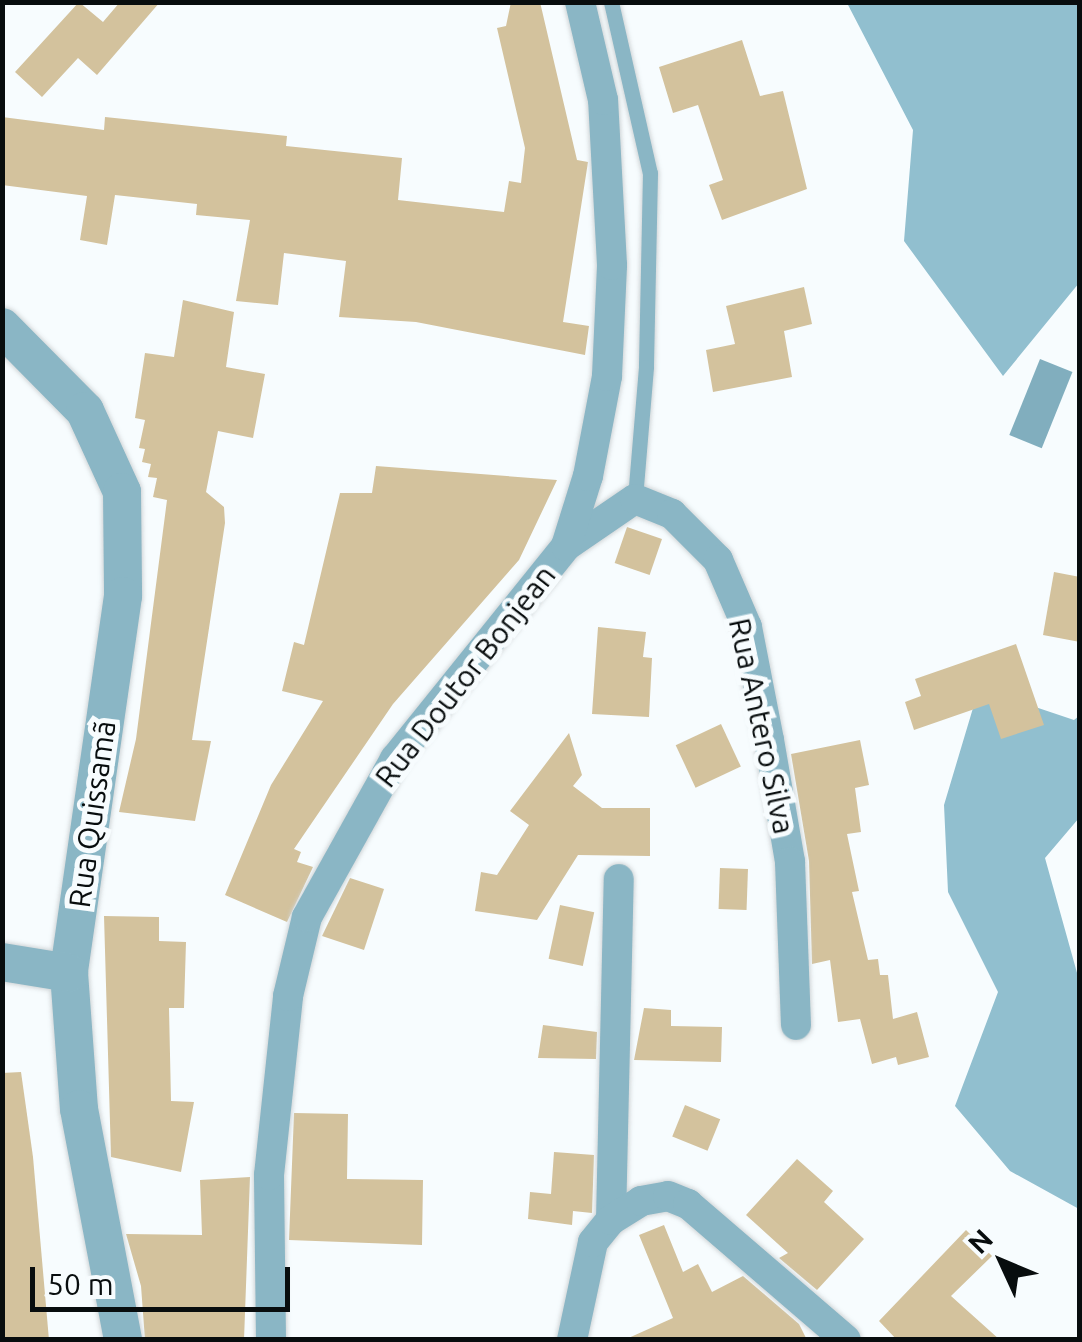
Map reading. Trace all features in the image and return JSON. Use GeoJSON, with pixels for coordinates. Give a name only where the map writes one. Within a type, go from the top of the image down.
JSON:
{"type":"FeatureCollection","features":[{"type":"Feature","properties":{"kind":"street","name":"Rua Doutor Bonjean"},"geometry":{"type":"LineString","coordinates":[[271,1340],[269,1175],[288,996],[307,917],[395,759],[566,546],[588,476],[607,376],[612,265],[603,100],[580,2]]}},
{"type":"Feature","properties":{"kind":"street","name":"Rua Quissamã"},"geometry":{"type":"LineString","coordinates":[[2,327],[84,411],[122,492],[124,596],[69,973],[79,1109],[124,1340]]}},
{"type":"Feature","properties":{"kind":"street"},"geometry":{"type":"LineString","coordinates":[[566,546],[635,499]]}},
{"type":"Feature","properties":{"kind":"street","name":"Rua Antero Silva"},"geometry":{"type":"LineString","coordinates":[[635,499],[698,534],[718,560],[747,627],[790,862],[796,1025]]}},
{"type":"Feature","properties":{"kind":"street"},"geometry":{"type":"LineString","coordinates":[[611,1220],[619,879]]}},
{"type":"Feature","properties":{"kind":"street"},"geometry":{"type":"LineString","coordinates":[[2,962],[69,973]]}},
{"type":"Feature","properties":{"kind":"street"},"geometry":{"type":"LineString","coordinates":[[572,1340],[582,1274],[593,1242],[611,1220],[641,1202],[668,1196],[688,1204],[846,1340]]}},
{"type":"Feature","properties":{"kind":"lane"},"geometry":{"type":"LineString","coordinates":[[611,2],[650,173],[646,367],[635,499]]}},
{"type":"Feature","properties":{"kind":"shaded area"},"geometry":{"type":"Polygon","coordinates":[[[847,3],[1079,3],[1079,283],[1003,376],[904,241],[913,130],[847,3]]]}},
{"type":"Feature","properties":{"kind":"shaded area"},"geometry":{"type":"Polygon","coordinates":[[[1040,359],[1072,372],[1042,448],[1009,435],[1040,359]]]}},
{"type":"Feature","properties":{"kind":"shaded area"},"geometry":{"type":"Polygon","coordinates":[[[979,688],[1074,720],[1079,716],[1079,818],[1045,858],[1079,980],[1079,1209],[1010,1171],[955,1106],[998,992],[948,892],[944,805],[979,688]]]}},
{"type":"Feature","properties":{"kind":"building"},"geometry":{"type":"Polygon","coordinates":[[[79,2],[103,22],[120,2],[160,2],[97,75],[78,58],[42,97],[15,72],[79,2]]]}},
{"type":"Feature","properties":{"kind":"building"},"geometry":{"type":"Polygon","coordinates":[[[511,2],[540,2],[577,160],[588,162],[563,322],[589,326],[585,355],[416,322],[339,317],[346,261],[284,253],[278,305],[236,301],[250,220],[196,215],[197,204],[115,195],[107,245],[80,240],[87,196],[2,185],[2,117],[104,130],[105,117],[287,136],[286,146],[402,158],[398,200],[504,212],[509,181],[521,183],[525,148],[497,28],[506,26],[511,2]]]}},
{"type":"Feature","properties":{"kind":"building"},"geometry":{"type":"Polygon","coordinates":[[[742,40],[760,96],[783,91],[807,189],[722,220],[709,185],[723,180],[698,105],[673,113],[659,67],[742,40]]]}},
{"type":"Feature","properties":{"kind":"building"},"geometry":{"type":"Polygon","coordinates":[[[804,287],[812,324],[784,331],[792,377],[713,392],[706,350],[735,344],[726,306],[804,287]]]}},
{"type":"Feature","properties":{"kind":"building"},"geometry":{"type":"Polygon","coordinates":[[[183,300],[234,312],[226,367],[265,374],[253,438],[218,431],[206,492],[224,507],[225,523],[192,740],[211,741],[195,821],[119,812],[136,739],[167,500],[153,497],[157,478],[148,477],[151,464],[142,462],[145,449],[139,448],[145,420],[135,418],[145,353],[174,357],[183,300]]]}},
{"type":"Feature","properties":{"kind":"building"},"geometry":{"type":"Polygon","coordinates":[[[376,466],[557,480],[519,560],[393,704],[294,849],[301,852],[297,862],[313,867],[287,922],[225,895],[271,785],[323,701],[282,691],[294,642],[304,645],[340,493],[372,493],[376,466]]]}},
{"type":"Feature","properties":{"kind":"building"},"geometry":{"type":"Polygon","coordinates":[[[627,527],[662,539],[650,575],[615,563],[627,527]]]}},
{"type":"Feature","properties":{"kind":"building"},"geometry":{"type":"Polygon","coordinates":[[[1054,572],[1080,577],[1080,642],[1043,635],[1054,572]]]}},
{"type":"Feature","properties":{"kind":"building"},"geometry":{"type":"Polygon","coordinates":[[[598,627],[646,632],[643,657],[652,658],[649,717],[592,714],[598,627]]]}},
{"type":"Feature","properties":{"kind":"building"},"geometry":{"type":"Polygon","coordinates":[[[1016,644],[1044,725],[1001,739],[989,704],[914,730],[905,702],[921,696],[915,679],[1016,644]]]}},
{"type":"Feature","properties":{"kind":"building"},"geometry":{"type":"Polygon","coordinates":[[[721,724],[741,767],[696,788],[676,745],[721,724]]]}},
{"type":"Feature","properties":{"kind":"building"},"geometry":{"type":"Polygon","coordinates":[[[569,733],[582,775],[573,786],[602,808],[650,808],[650,856],[578,855],[537,920],[475,911],[481,872],[497,875],[529,825],[510,811],[569,733]]]}},
{"type":"Feature","properties":{"kind":"building"},"geometry":{"type":"Polygon","coordinates":[[[860,740],[869,785],[855,788],[861,832],[847,834],[859,891],[852,892],[868,960],[878,959],[880,975],[888,975],[893,1019],[917,1012],[929,1057],[898,1065],[896,1057],[872,1064],[860,1019],[838,1022],[830,960],[812,964],[809,861],[791,754],[860,740]]]}},
{"type":"Feature","properties":{"kind":"building"},"geometry":{"type":"Polygon","coordinates":[[[720,868],[748,869],[747,910],[719,909],[720,868]]]}},
{"type":"Feature","properties":{"kind":"building"},"geometry":{"type":"Polygon","coordinates":[[[350,878],[384,889],[364,950],[322,936],[350,878]]]}},
{"type":"Feature","properties":{"kind":"building"},"geometry":{"type":"Polygon","coordinates":[[[560,905],[594,912],[583,966],[549,959],[560,905]]]}},
{"type":"Feature","properties":{"kind":"building"},"geometry":{"type":"Polygon","coordinates":[[[104,916],[159,917],[159,941],[186,942],[184,1008],[169,1008],[171,1101],[194,1102],[181,1172],[111,1157],[104,916]]]}},
{"type":"Feature","properties":{"kind":"building"},"geometry":{"type":"Polygon","coordinates":[[[644,1008],[671,1010],[671,1026],[722,1027],[721,1062],[634,1060],[644,1008]]]}},
{"type":"Feature","properties":{"kind":"building"},"geometry":{"type":"Polygon","coordinates":[[[543,1025],[597,1032],[596,1059],[538,1058],[543,1025]]]}},
{"type":"Feature","properties":{"kind":"building"},"geometry":{"type":"Polygon","coordinates":[[[21,1072],[33,1157],[49,1340],[2,1340],[2,1073],[21,1072]]]}},
{"type":"Feature","properties":{"kind":"building"},"geometry":{"type":"Polygon","coordinates":[[[685,1105],[720,1119],[707,1151],[672,1137],[685,1105]]]}},
{"type":"Feature","properties":{"kind":"building"},"geometry":{"type":"Polygon","coordinates":[[[294,1113],[348,1114],[347,1179],[423,1180],[422,1245],[289,1240],[294,1113]]]}},
{"type":"Feature","properties":{"kind":"building"},"geometry":{"type":"Polygon","coordinates":[[[554,1152],[594,1155],[592,1213],[573,1211],[572,1225],[528,1219],[530,1192],[551,1194],[554,1152]]]}},
{"type":"Feature","properties":{"kind":"building"},"geometry":{"type":"Polygon","coordinates":[[[797,1159],[833,1191],[824,1202],[864,1239],[817,1290],[779,1258],[788,1253],[746,1215],[797,1159]]]}},
{"type":"Feature","properties":{"kind":"building"},"geometry":{"type":"Polygon","coordinates":[[[250,1177],[244,1340],[145,1340],[141,1286],[126,1234],[202,1235],[200,1180],[250,1177]]]}},
{"type":"Feature","properties":{"kind":"building"},"geometry":{"type":"Polygon","coordinates":[[[664,1225],[683,1272],[698,1264],[712,1292],[743,1276],[799,1324],[807,1340],[624,1340],[673,1318],[639,1235],[664,1225]]]}},
{"type":"Feature","properties":{"kind":"building"},"geometry":{"type":"Polygon","coordinates":[[[966,1230],[992,1256],[951,1296],[1000,1340],[897,1340],[879,1321],[966,1230]]]}}]}
